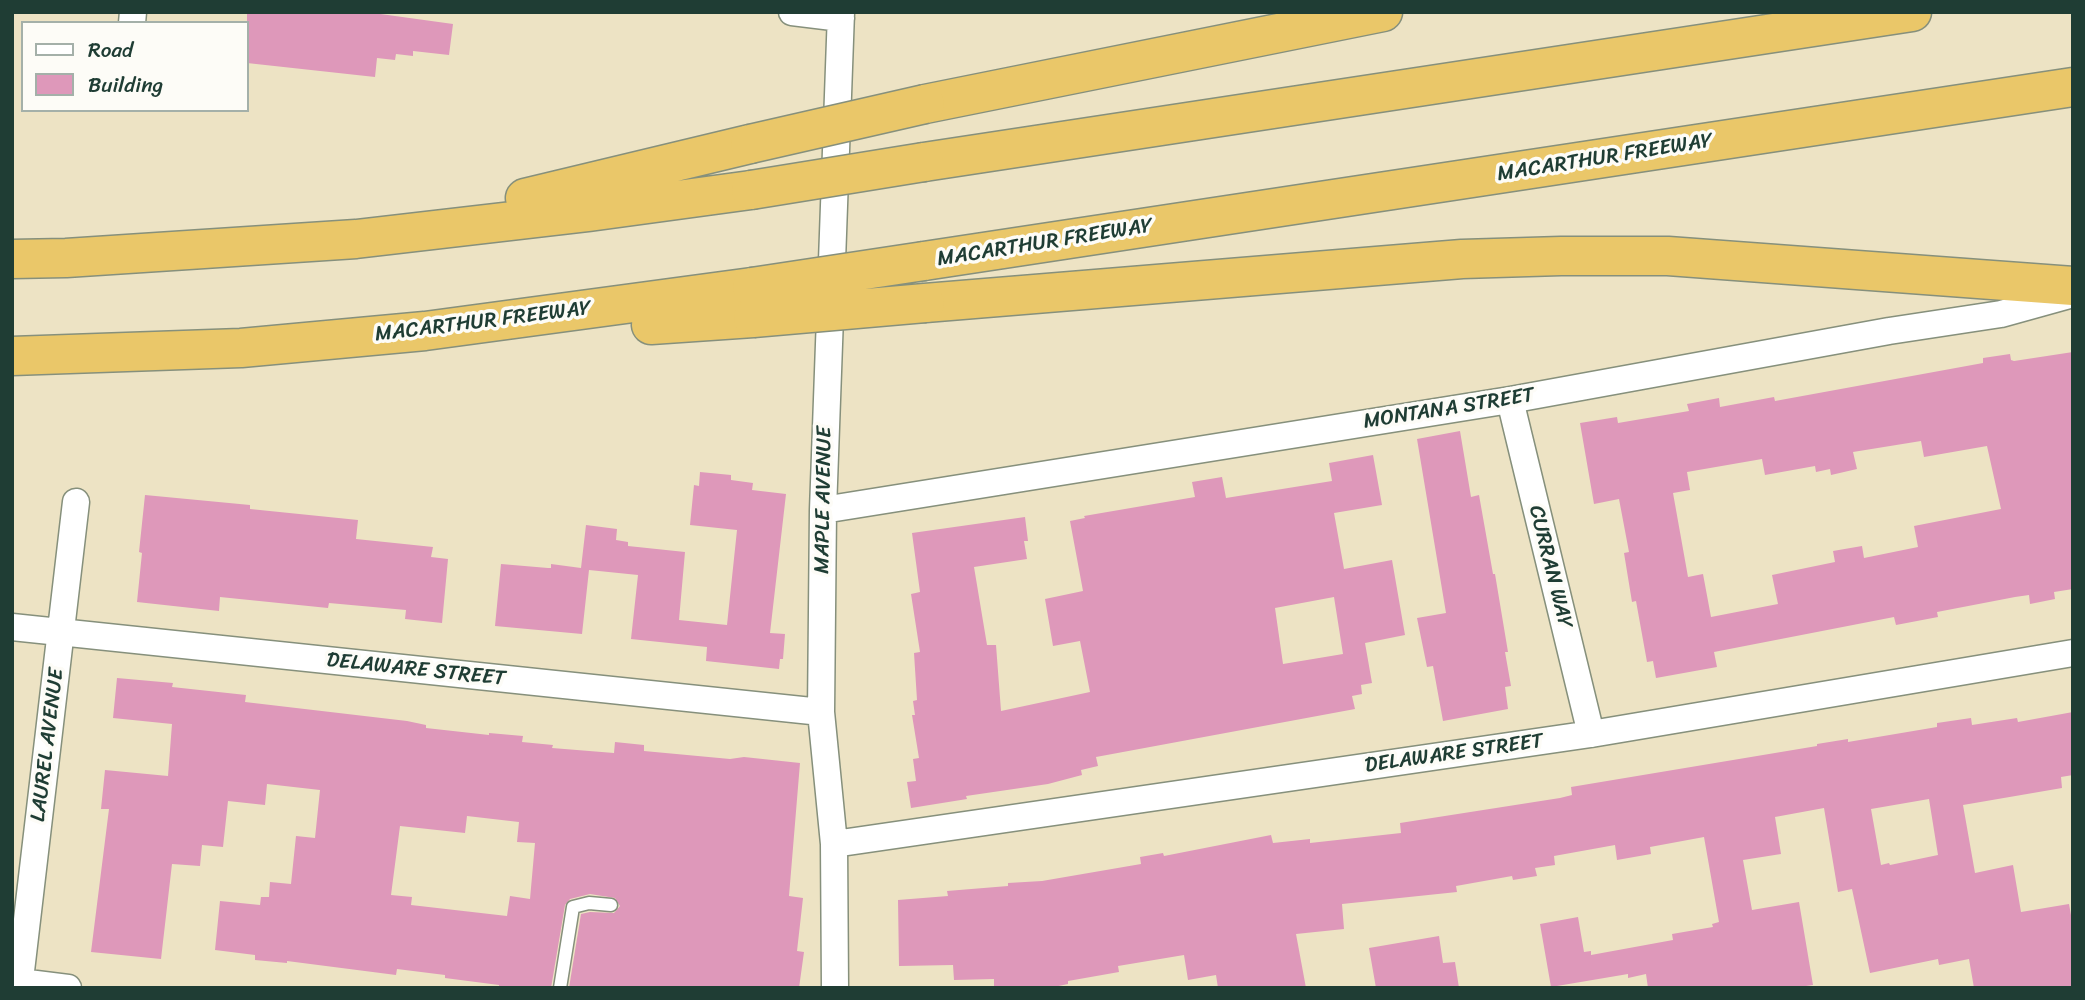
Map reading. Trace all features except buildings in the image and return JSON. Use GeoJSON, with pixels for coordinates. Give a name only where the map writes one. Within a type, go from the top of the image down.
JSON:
{"type":"FeatureCollection","features":[{"type":"Feature","properties":{"kind":"highway"},"geometry":{"type":"LineString","coordinates":[[356,239],[925,104],[1383,12]]}},
{"type":"Feature","properties":{"kind":"highway"},"geometry":{"type":"LineString","coordinates":[[12,258],[66,258],[356,239],[589,212],[751,190],[1912,12]]}},
{"type":"Feature","properties":{"kind":"highway","name":"MACARTHUR FREEWAY"},"geometry":{"type":"LineString","coordinates":[[12,356],[241,348],[425,331],[609,328],[752,302],[924,261],[2073,87]]}},
{"type":"Feature","properties":{"kind":"highway"},"geometry":{"type":"LineString","coordinates":[[12,249],[66,258]]}},
{"type":"Feature","properties":{"kind":"highway"},"geometry":{"type":"LineString","coordinates":[[752,302],[925,303],[1462,259],[1560,256],[1668,256],[2073,286]]}},
{"type":"Feature","properties":{"kind":"highway"},"geometry":{"type":"LineString","coordinates":[[12,363],[64,356]]}},
{"type":"Feature","properties":{"kind":"street"},"geometry":{"type":"LineString","coordinates":[[792,12],[841,15]]}},
{"type":"Feature","properties":{"kind":"street","name":"MAPLE AVENUE"},"geometry":{"type":"LineString","coordinates":[[835,988],[834,845],[821,712],[823,510],[841,15]]}},
{"type":"Feature","properties":{"kind":"street","name":"MONTANA STREET"},"geometry":{"type":"LineString","coordinates":[[823,510],[1510,400],[1889,331],[2001,314],[2073,294]]}},
{"type":"Feature","properties":{"kind":"street","name":"CURRAN WAY"},"geometry":{"type":"LineString","coordinates":[[1510,400],[1591,734]]}},
{"type":"Feature","properties":{"kind":"street","name":"LAUREL AVENUE"},"geometry":{"type":"LineString","coordinates":[[17,984],[76,502]]}},
{"type":"Feature","properties":{"kind":"street","name":"DELAWARE STREET"},"geometry":{"type":"LineString","coordinates":[[12,627],[821,712]]}},
{"type":"Feature","properties":{"kind":"street","name":"DELAWARE STREET"},"geometry":{"type":"LineString","coordinates":[[834,845],[1591,734],[2073,653]]}},
{"type":"Feature","properties":{"kind":"street"},"geometry":{"type":"LineString","coordinates":[[17,984],[68,988]]}},
{"type":"Feature","properties":{"kind":"lane"},"geometry":{"type":"LineString","coordinates":[[560,988],[573,907],[589,903],[611,905]]}}]}
